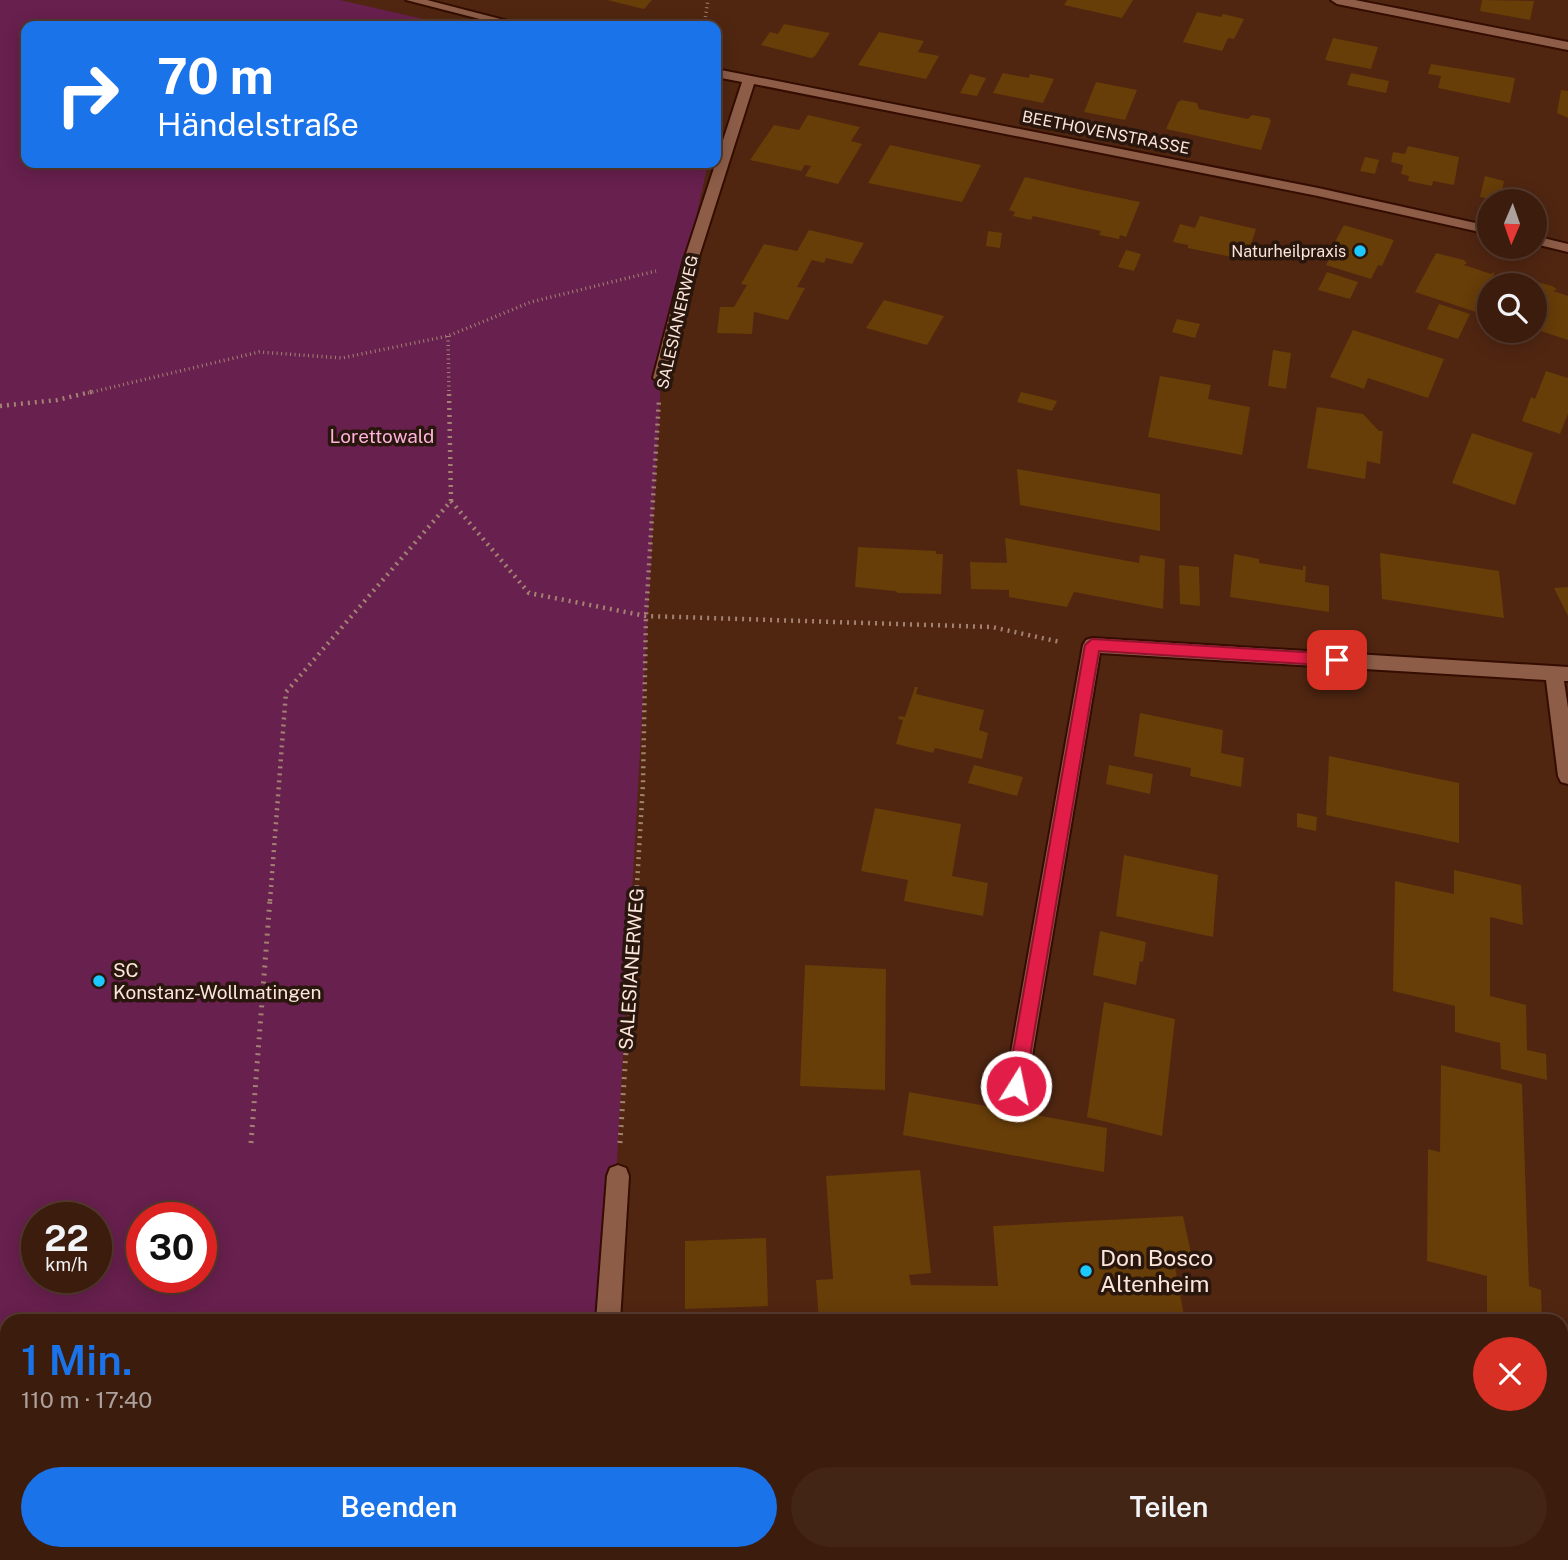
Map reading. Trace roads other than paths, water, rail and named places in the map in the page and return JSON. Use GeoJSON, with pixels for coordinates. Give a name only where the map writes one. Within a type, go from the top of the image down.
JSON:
{"type":"FeatureCollection","features":[{"type":"Feature","properties":{"kind":"street"},"geometry":{"type":"LineString","coordinates":[[412,0],[500,21]]}},
{"type":"Feature","properties":{"kind":"street"},"geometry":{"type":"LineString","coordinates":[[1337,0],[1568,46]]}},
{"type":"Feature","properties":{"kind":"street","name":"BEETHOVENSTRASSE"},"geometry":{"type":"LineString","coordinates":[[721,74],[1304,189],[1477,227]]}},
{"type":"Feature","properties":{"kind":"street","name":"SALESIANERWEG"},"geometry":{"type":"LineString","coordinates":[[721,166],[749,79]]}},
{"type":"Feature","properties":{"kind":"street","name":"SALESIANERWEG"},"geometry":{"type":"LineString","coordinates":[[661,378],[690,263],[720,168]]}},
{"type":"Feature","properties":{"kind":"street"},"geometry":{"type":"LineString","coordinates":[[1547,243],[1568,248]]}},
{"type":"Feature","properties":{"kind":"street"},"geometry":{"type":"LineString","coordinates":[[1016,1086],[1092,645],[1561,674],[1568,776]]}},
{"type":"Feature","properties":{"kind":"street"},"geometry":{"type":"LineString","coordinates":[[608,1314],[618,1176]]}},
{"type":"Feature","properties":{"kind":"place","name":"Naturheilpraxis"},"geometry":{"type":"Point","coordinates":[1360,251]}},
{"type":"Feature","properties":{"kind":"place","name":"SC Konstanz-Wollmatingen"},"geometry":{"type":"Point","coordinates":[99,981]}},
{"type":"Feature","properties":{"kind":"place","name":"Don Bosco Altenheim"},"geometry":{"type":"Point","coordinates":[1086,1271]}},
{"type":"Feature","properties":{"kind":"park label","name":"Lorettowald"},"geometry":{"type":"Point","coordinates":[382,436]}}]}
